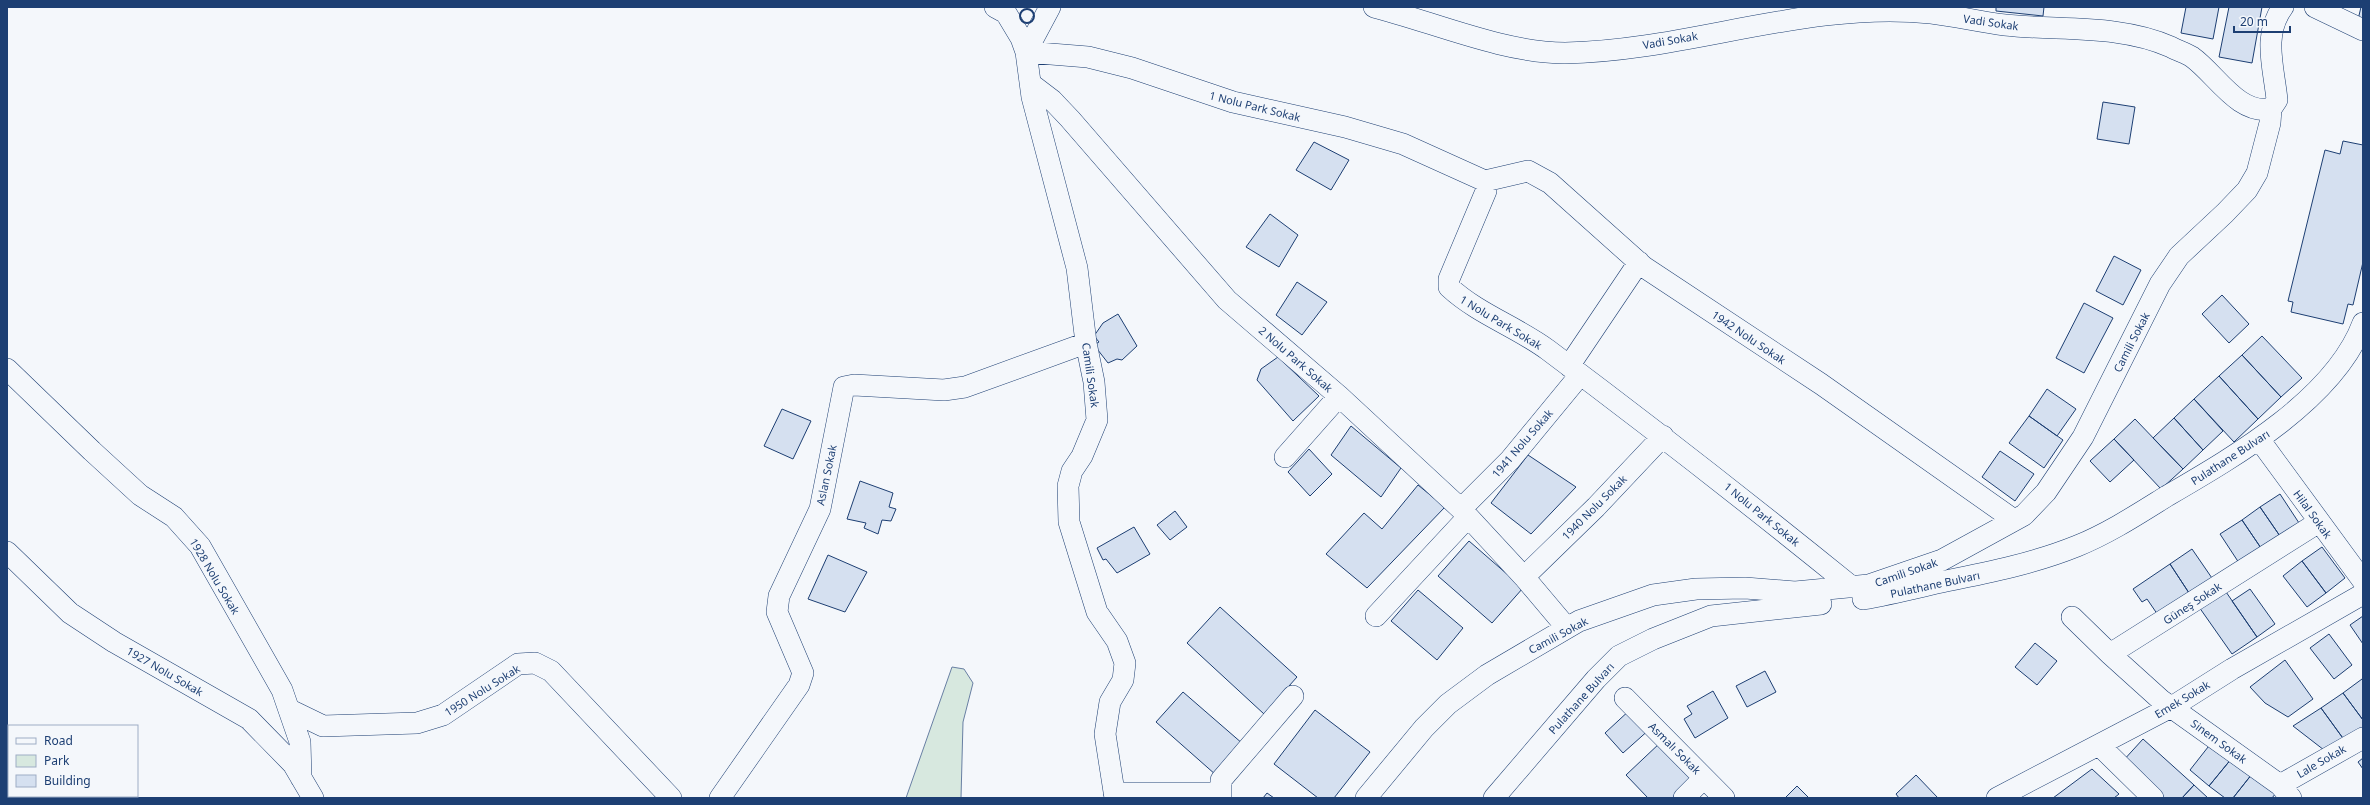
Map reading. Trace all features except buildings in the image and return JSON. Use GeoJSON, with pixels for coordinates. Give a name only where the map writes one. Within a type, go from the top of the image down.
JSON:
{"type":"FeatureCollection","features":[{"type":"Feature","properties":{"kind":"street"},"geometry":{"type":"LineString","coordinates":[[1026,52],[1050,7]]}},
{"type":"Feature","properties":{"kind":"street","name":"Vadi Sokak"},"geometry":{"type":"LineString","coordinates":[[1374,7],[1510,47],[1563,53],[1634,47],[1826,13],[1868,10],[1929,13],[2005,25],[2132,34],[2160,43],[2192,57],[2245,104],[2260,111],[2271,109]]}},
{"type":"Feature","properties":{"kind":"street"},"geometry":{"type":"LineString","coordinates":[[2271,109],[2277,100],[2270,44],[2276,16],[2283,7]]}},
{"type":"Feature","properties":{"kind":"street"},"geometry":{"type":"LineString","coordinates":[[2315,7],[2363,30]]}},
{"type":"Feature","properties":{"kind":"street","name":"Camili Sokak"},"geometry":{"type":"LineString","coordinates":[[1006,9],[1021,38],[1026,52],[1031,84],[1077,268],[1086,343],[1094,382],[1097,420],[1082,456],[1072,471],[1068,486],[1069,522],[1097,612],[1117,641],[1125,663],[1123,680],[1110,702],[1105,734],[1114,795]]}},
{"type":"Feature","properties":{"kind":"street","name":"1 Nolu Park Sokak"},"geometry":{"type":"LineString","coordinates":[[1026,52],[1096,59],[1132,68],[1233,102],[1344,126],[1403,144],[1485,181],[1486,191],[1449,279],[1449,287],[1463,300],[1546,349],[1663,436],[1852,587]]}},
{"type":"Feature","properties":{"kind":"street","name":"2 Nolu Park Sokak"},"geometry":{"type":"LineString","coordinates":[[1031,84],[1052,100],[1070,119],[1227,300],[1339,396],[1464,513],[1524,577],[1567,628]]}},
{"type":"Feature","properties":{"kind":"street","name":"Camili Sokak"},"geometry":{"type":"LineString","coordinates":[[1366,798],[1424,728],[1448,704],[1487,675],[1579,621],[1653,595],[1696,589],[1745,588],[1795,592],[1869,585],[1942,560],[2024,515],[2046,492],[2083,437],[2160,284],[2178,256],[2225,213],[2247,190],[2256,173],[2270,123],[2271,109]]}},
{"type":"Feature","properties":{"kind":"street","name":"1942 Nolu Sokak"},"geometry":{"type":"LineString","coordinates":[[1485,181],[1528,171],[1550,183],[1640,262],[1821,384],[2014,520]]}},
{"type":"Feature","properties":{"kind":"street","name":"1941 Nolu Sokak"},"geometry":{"type":"LineString","coordinates":[[1376,616],[1510,460],[1574,370],[1640,262]]}},
{"type":"Feature","properties":{"kind":"street","name":"Pulathane Bulvarı"},"geometry":{"type":"LineString","coordinates":[[1494,798],[1596,679],[1619,656],[1653,639],[1711,616],[1865,599],[2031,562],[2078,545],[2118,526],[2195,480],[2285,421],[2331,374],[2359,335],[2363,323]]}},
{"type":"Feature","properties":{"kind":"street","name":"Aslan Sokak"},"geometry":{"type":"LineString","coordinates":[[720,798],[799,685],[803,673],[777,612],[778,596],[820,509],[844,387],[854,385],[944,390],[965,387],[1086,343]]}},
{"type":"Feature","properties":{"kind":"street","name":"1928 Nolu Sokak"},"geometry":{"type":"LineString","coordinates":[[7,369],[92,452],[140,495],[174,517],[200,546],[282,690],[300,742],[301,778]]}},
{"type":"Feature","properties":{"kind":"street"},"geometry":{"type":"LineString","coordinates":[[1285,457],[1339,396]]}},
{"type":"Feature","properties":{"kind":"street","name":"1940 Nolu Sokak"},"geometry":{"type":"LineString","coordinates":[[1524,577],[1596,507],[1663,436]]}},
{"type":"Feature","properties":{"kind":"street","name":"Hilal Sokak"},"geometry":{"type":"LineString","coordinates":[[2264,446],[2363,581]]}},
{"type":"Feature","properties":{"kind":"street","name":"Güneş Sokak"},"geometry":{"type":"LineString","coordinates":[[2110,654],[2319,522]]}},
{"type":"Feature","properties":{"kind":"street","name":"1927 Nolu Sokak"},"geometry":{"type":"LineString","coordinates":[[7,552],[70,613],[114,642],[249,719],[293,764],[313,798]]}},
{"type":"Feature","properties":{"kind":"street","name":"Emek Sokak"},"geometry":{"type":"LineString","coordinates":[[1998,798],[2171,708],[2232,669],[2363,594]]}},
{"type":"Feature","properties":{"kind":"street"},"geometry":{"type":"LineString","coordinates":[[2072,617],[2110,654]]}},
{"type":"Feature","properties":{"kind":"street","name":"Sinem Sokak"},"geometry":{"type":"LineString","coordinates":[[2110,654],[2171,708],[2285,791]]}},
{"type":"Feature","properties":{"kind":"street","name":"1950 Nolu Sokak"},"geometry":{"type":"LineString","coordinates":[[290,710],[322,726],[417,723],[443,715],[518,664],[535,663],[550,671],[671,798]]}},
{"type":"Feature","properties":{"kind":"street"},"geometry":{"type":"LineString","coordinates":[[1114,795],[1221,796],[1221,780],[1293,696]]}},
{"type":"Feature","properties":{"kind":"street","name":"Asmalı Sokak"},"geometry":{"type":"LineString","coordinates":[[1626,698],[1724,798]]}},
{"type":"Feature","properties":{"kind":"street","name":"Lale Sokak"},"geometry":{"type":"LineString","coordinates":[[2285,791],[2363,738]]}},
{"type":"Feature","properties":{"kind":"street"},"geometry":{"type":"LineString","coordinates":[[2099,745],[2153,798]]}},
{"type":"Feature","properties":{"kind":"street"},"geometry":{"type":"LineString","coordinates":[[1684,798],[1704,778]]}},
{"type":"Feature","properties":{"kind":"green space"},"geometry":{"type":"Polygon","coordinates":[[[952,667],[964,669],[973,683],[963,722],[961,798],[906,798],[952,667]]]}},
{"type":"Feature","properties":{"kind":"wall"},"geometry":{"type":"LineString","coordinates":[[1024,9],[1030,9],[1034,13],[1034,16],[1034,19],[1030,23],[1024,23],[1020,19],[1020,13],[1024,9]]}}]}
